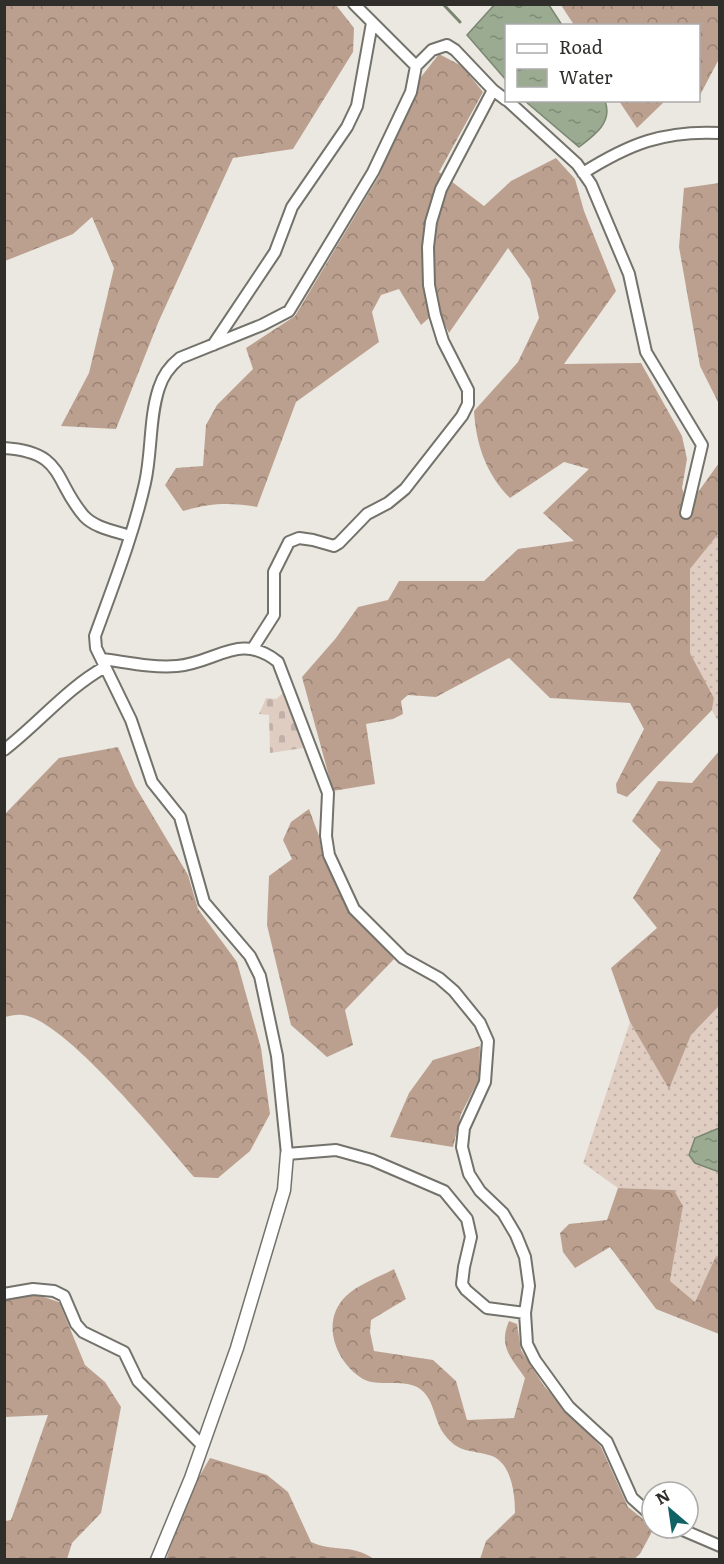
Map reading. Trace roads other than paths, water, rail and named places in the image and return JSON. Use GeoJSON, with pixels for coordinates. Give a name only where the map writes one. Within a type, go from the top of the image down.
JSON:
{"type":"FeatureCollection","features":[{"type":"Feature","properties":{"kind":"street"},"geometry":{"type":"LineString","coordinates":[[354,4],[416,66]]}},
{"type":"Feature","properties":{"kind":"street"},"geometry":{"type":"LineString","coordinates":[[213,345],[274,252],[292,207],[347,127],[357,106],[372,23]]}},
{"type":"Feature","properties":{"kind":"street"},"geometry":{"type":"LineString","coordinates":[[157,1560],[237,1348],[284,1190],[287,1154],[277,1056],[260,976],[250,956],[204,902],[180,817],[152,782],[131,720],[103,663],[95,636],[130,536],[146,481],[160,385],[172,364],[262,325],[289,310],[373,172],[411,92],[416,66],[432,50],[447,45],[455,50],[493,90],[505,99]]}},
{"type":"Feature","properties":{"kind":"street"},"geometry":{"type":"LineString","coordinates":[[253,648],[274,615],[274,572],[289,542],[299,538],[334,546],[339,543],[367,514],[388,503],[405,489],[462,416],[468,404],[468,390],[443,341],[435,315],[429,285],[428,247],[431,222],[441,189],[493,90]]}},
{"type":"Feature","properties":{"kind":"street"},"geometry":{"type":"LineString","coordinates":[[509,102],[577,164],[591,184],[629,274],[646,352],[672,399],[702,445],[686,513]]}},
{"type":"Feature","properties":{"kind":"street"},"geometry":{"type":"LineString","coordinates":[[583,173],[643,140],[720,133]]}},
{"type":"Feature","properties":{"kind":"street"},"geometry":{"type":"LineString","coordinates":[[4,448],[30,451],[43,458],[55,467],[84,516],[98,526],[130,536]]}},
{"type":"Feature","properties":{"kind":"street"},"geometry":{"type":"LineString","coordinates":[[4,750],[35,726],[103,663],[158,667],[180,666],[203,662],[218,653],[253,648],[267,653],[278,662],[328,793],[326,836],[329,855],[354,909],[403,958],[439,978],[454,991],[473,1014],[488,1041],[485,1082],[464,1128],[462,1147],[470,1174],[480,1191],[503,1214],[516,1235],[525,1257],[529,1286],[525,1313],[527,1344],[535,1360],[569,1407],[607,1442],[632,1498],[640,1505]]}},
{"type":"Feature","properties":{"kind":"street"},"geometry":{"type":"LineString","coordinates":[[287,1154],[336,1150],[372,1160],[444,1191],[467,1219],[471,1237],[462,1284],[487,1308],[525,1313]]}},
{"type":"Feature","properties":{"kind":"street"},"geometry":{"type":"LineString","coordinates":[[4,1294],[33,1289],[54,1291],[64,1296],[76,1324],[83,1332],[124,1352],[138,1381],[202,1445]]}},
{"type":"Feature","properties":{"kind":"street"},"geometry":{"type":"LineString","coordinates":[[700,1537],[720,1546]]}},
{"type":"Feature","properties":{"kind":"water"},"geometry":{"type":"Polygon","coordinates":[[[495,4],[549,5],[561,24],[505,24],[505,79],[467,35],[495,4]]]}},
{"type":"Feature","properties":{"kind":"water"},"geometry":{"type":"Polygon","coordinates":[[[526,102],[605,102],[607,115],[605,122],[579,147],[526,102]]]}},
{"type":"Feature","properties":{"kind":"water"},"geometry":{"type":"Polygon","coordinates":[[[720,1128],[719,1172],[695,1163],[689,1155],[695,1138],[720,1128]]]}},
{"type":"Feature","properties":{"kind":"waterway"},"geometry":{"type":"LineString","coordinates":[[443,4],[460,22]]}}]}
